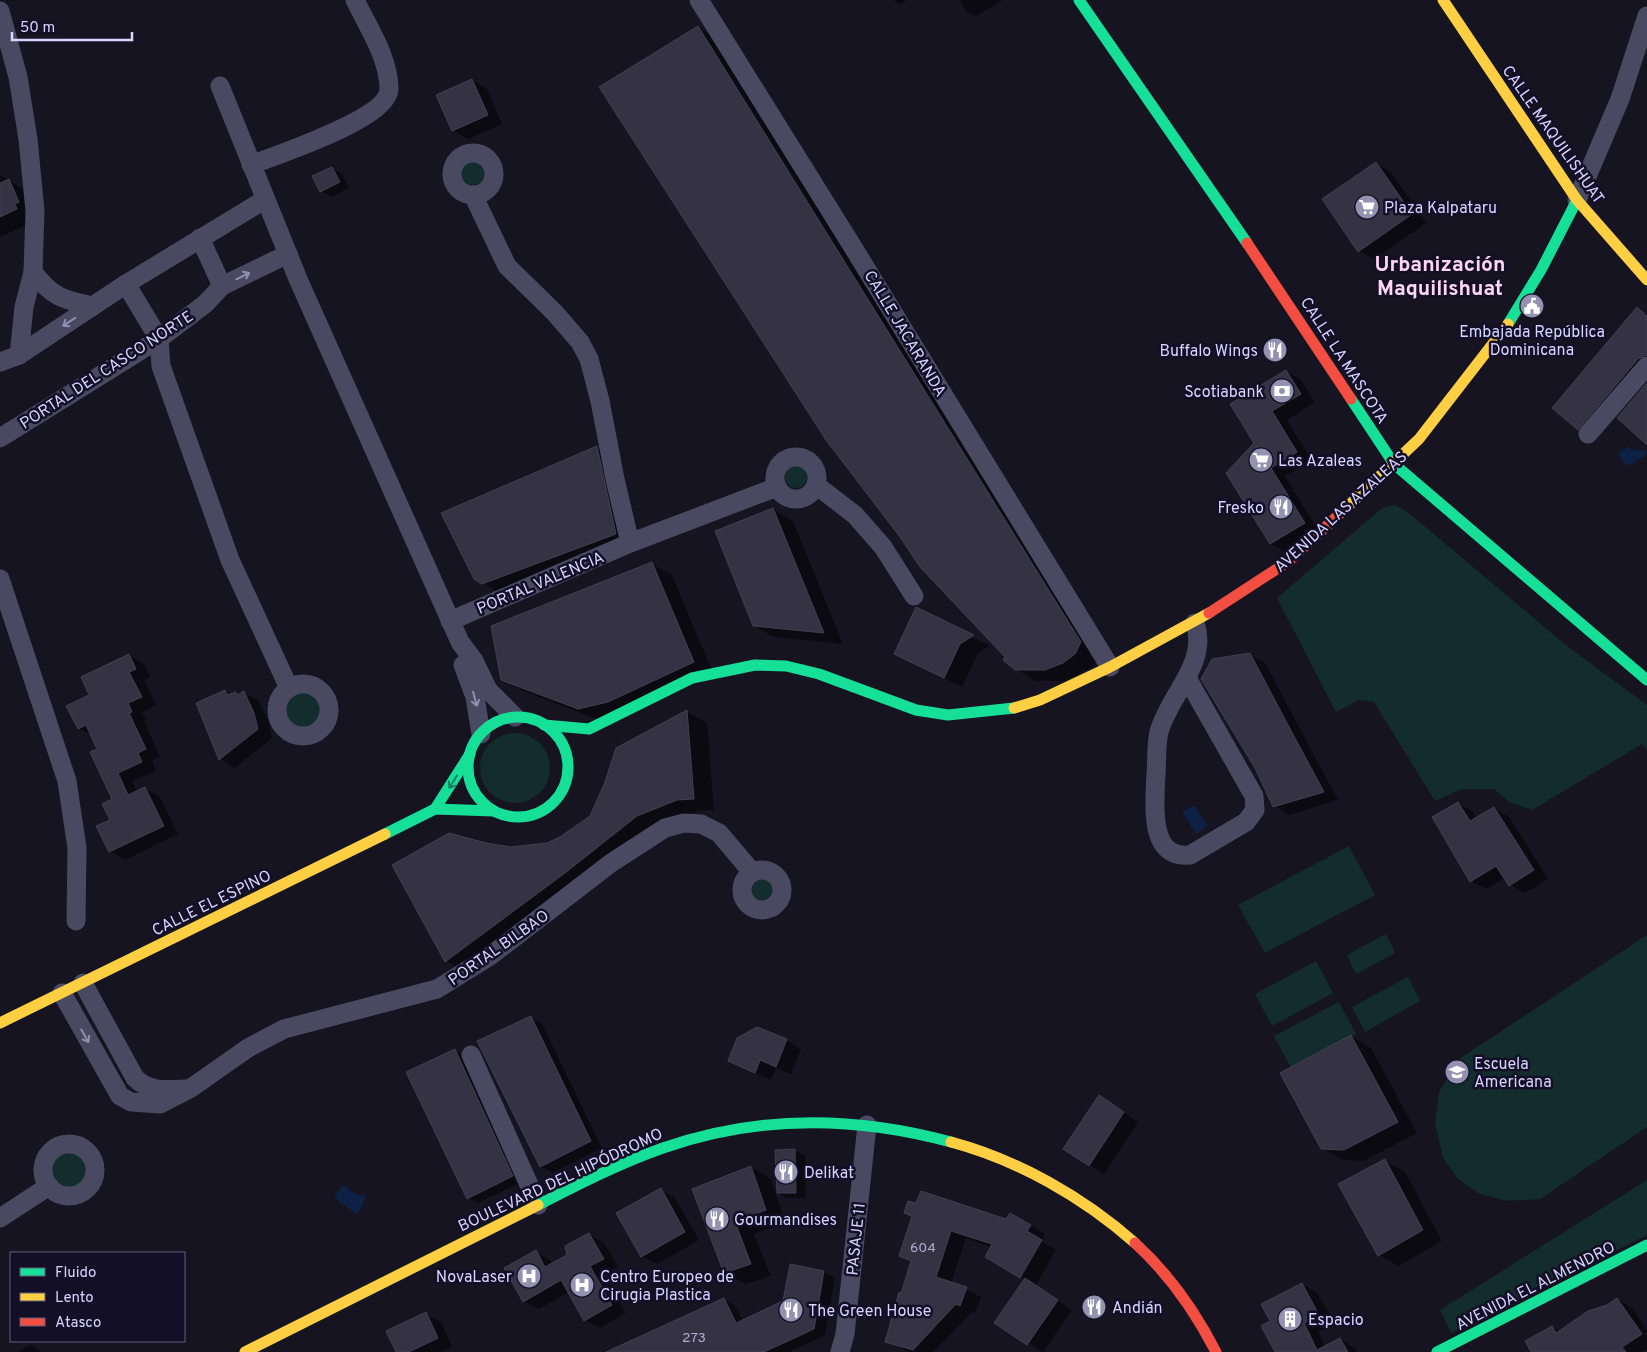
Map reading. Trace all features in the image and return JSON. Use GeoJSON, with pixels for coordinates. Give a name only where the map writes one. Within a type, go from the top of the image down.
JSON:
{"type":"FeatureCollection","features":[{"type":"Feature","properties":{"kind":"street"},"geometry":{"type":"LineString","coordinates":[[251,165],[340,130],[379,108],[389,92],[387,68],[355,0]]}},
{"type":"Feature","properties":{"kind":"street","name":"CALLE JACARANDA"},"geometry":{"type":"LineString","coordinates":[[698,0],[846,235],[1110,668]]}},
{"type":"Feature","properties":{"kind":"street","name":"CALLE LA MASCOTA"},"geometry":{"type":"LineString","coordinates":[[1079,0],[1204,178],[1394,464],[1647,680]]}},
{"type":"Feature","properties":{"kind":"street","name":"CALLE MAQUILISHUAT"},"geometry":{"type":"LineString","coordinates":[[1443,0],[1577,200],[1647,280]]}},
{"type":"Feature","properties":{"kind":"street"},"geometry":{"type":"LineString","coordinates":[[0,11],[18,77],[28,139],[35,211],[33,272],[24,307],[18,355]]}},
{"type":"Feature","properties":{"kind":"street","name":"AVENIDA LAS AZALEAS"},"geometry":{"type":"LineString","coordinates":[[589,729],[692,678],[755,666],[786,666],[819,674],[916,710],[948,715],[1014,708],[1040,700],[1110,668],[1195,623],[1289,561],[1426,432],[1504,330],[1541,270],[1577,200],[1620,99],[1647,16]]}},
{"type":"Feature","properties":{"kind":"street"},"geometry":{"type":"LineString","coordinates":[[220,86],[264,200],[450,621],[460,642],[474,661],[488,690],[515,718]]}},
{"type":"Feature","properties":{"kind":"street"},"geometry":{"type":"LineString","coordinates":[[473,194],[507,266],[555,313],[580,342],[589,359],[600,401],[630,543]]}},
{"type":"Feature","properties":{"kind":"street"},"geometry":{"type":"LineString","coordinates":[[0,362],[18,355],[126,284],[264,200]]}},
{"type":"Feature","properties":{"kind":"street"},"geometry":{"type":"LineString","coordinates":[[200,238],[222,286]]}},
{"type":"Feature","properties":{"kind":"street","name":"PORTAL DEL CASCO NORTE"},"geometry":{"type":"LineString","coordinates":[[0,438],[159,339],[205,304],[222,286],[288,254]]}},
{"type":"Feature","properties":{"kind":"street"},"geometry":{"type":"LineString","coordinates":[[33,272],[46,290],[61,299],[93,306]]}},
{"type":"Feature","properties":{"kind":"street"},"geometry":{"type":"LineString","coordinates":[[126,284],[159,339],[161,366],[230,560],[289,688]]}},
{"type":"Feature","properties":{"kind":"street"},"geometry":{"type":"LineString","coordinates":[[1588,434],[1647,366]]}},
{"type":"Feature","properties":{"kind":"street"},"geometry":{"type":"LineString","coordinates":[[796,457],[810,462],[816,474],[816,485],[811,493],[799,499],[786,497],[777,487],[774,480],[778,466],[783,461],[796,457]]}},
{"type":"Feature","properties":{"kind":"street"},"geometry":{"type":"LineString","coordinates":[[816,485],[856,515],[883,547],[914,596]]}},
{"type":"Feature","properties":{"kind":"street","name":"PORTAL VALENCIA"},"geometry":{"type":"LineString","coordinates":[[450,621],[630,543],[777,487]]}},
{"type":"Feature","properties":{"kind":"street"},"geometry":{"type":"LineString","coordinates":[[0,579],[67,781],[77,848],[76,921]]}},
{"type":"Feature","properties":{"kind":"street"},"geometry":{"type":"LineString","coordinates":[[1186,678],[1254,796],[1255,810],[1246,822],[1190,854],[1182,856],[1176,855],[1165,844],[1157,831],[1154,811],[1160,730],[1186,678],[1200,636],[1195,623]]}},
{"type":"Feature","properties":{"kind":"street"},"geometry":{"type":"LineString","coordinates":[[460,642],[463,665],[477,702],[481,734]]}},
{"type":"Feature","properties":{"kind":"street"},"geometry":{"type":"LineString","coordinates":[[435,809],[481,734],[500,721],[515,718],[530,719],[544,725],[589,729],[567,774],[563,788],[555,801],[537,814],[515,817],[494,811],[482,802],[474,790],[468,769],[470,754]]}},
{"type":"Feature","properties":{"kind":"street"},"geometry":{"type":"LineString","coordinates":[[544,725],[561,743],[567,758],[567,774]]}},
{"type":"Feature","properties":{"kind":"street","name":"CALLE EL ESPINO"},"geometry":{"type":"LineString","coordinates":[[0,1023],[435,809],[494,811]]}},
{"type":"Feature","properties":{"kind":"street","name":"PORTAL BILBAO"},"geometry":{"type":"LineString","coordinates":[[62,993],[120,1096],[131,1102],[160,1104],[191,1088],[248,1048],[284,1029],[424,993],[451,981],[490,956],[611,863],[665,828],[684,823],[701,824],[719,833],[752,872]]}},
{"type":"Feature","properties":{"kind":"street","name":"PORTAL BILBAO"},"geometry":{"type":"LineString","coordinates":[[83,982],[135,1078],[146,1087],[163,1091],[191,1088]]}},
{"type":"Feature","properties":{"kind":"street"},"geometry":{"type":"LineString","coordinates":[[100,1060],[119,1049]]}},
{"type":"Feature","properties":{"kind":"street"},"geometry":{"type":"LineString","coordinates":[[471,1055],[538,1205]]}},
{"type":"Feature","properties":{"kind":"street","name":"BOULEVARD DEL HIPÓDROMO"},"geometry":{"type":"LineString","coordinates":[[245,1352],[362,1291],[652,1151],[704,1135],[752,1126],[811,1121],[867,1124],[933,1136],[987,1153],[1037,1176],[1090,1208],[1126,1234],[1176,1284],[1195,1310],[1216,1352]]}},
{"type":"Feature","properties":{"kind":"street","name":"PASAJE 11"},"geometry":{"type":"LineString","coordinates":[[840,1352],[845,1334],[867,1124]]}},
{"type":"Feature","properties":{"kind":"street"},"geometry":{"type":"LineString","coordinates":[[0,1218],[49,1186]]}},
{"type":"Feature","properties":{"kind":"street","name":"AVENIDA EL ALMENDRO"},"geometry":{"type":"LineString","coordinates":[[1437,1352],[1647,1245]]}},
{"type":"Feature","properties":{"kind":"green space"},"geometry":{"type":"Polygon","coordinates":[[[473,161],[481,165],[485,173],[481,181],[473,185],[465,181],[461,173],[465,165],[473,161]]]}},
{"type":"Feature","properties":{"kind":"green space"},"geometry":{"type":"Polygon","coordinates":[[[796,466],[804,469],[807,477],[804,485],[796,488],[788,485],[785,477],[788,469],[796,466]]]}},
{"type":"Feature","properties":{"kind":"green space"},"geometry":{"type":"Polygon","coordinates":[[[1395,505],[1410,514],[1567,646],[1647,705],[1647,751],[1642,744],[1532,810],[1509,802],[1494,789],[1462,789],[1435,801],[1374,702],[1359,700],[1336,712],[1277,598],[1382,508],[1395,505]]]}},
{"type":"Feature","properties":{"kind":"green space"},"geometry":{"type":"Polygon","coordinates":[[[303,692],[317,697],[322,711],[317,725],[303,730],[289,725],[284,711],[289,697],[303,692]]]}},
{"type":"Feature","properties":{"kind":"green space"},"geometry":{"type":"Polygon","coordinates":[[[522,733],[535,739],[544,748],[548,754],[550,768],[548,782],[540,793],[529,801],[508,803],[501,801],[490,793],[482,782],[480,761],[482,754],[490,743],[501,735],[522,733]]]}},
{"type":"Feature","properties":{"kind":"green space"},"geometry":{"type":"Polygon","coordinates":[[[1349,846],[1375,895],[1265,953],[1238,905],[1349,846]]]}},
{"type":"Feature","properties":{"kind":"green space"},"geometry":{"type":"Polygon","coordinates":[[[763,876],[772,880],[776,889],[772,898],[763,902],[754,898],[750,889],[754,880],[763,876]]]}},
{"type":"Feature","properties":{"kind":"green space"},"geometry":{"type":"Polygon","coordinates":[[[1386,934],[1395,953],[1356,974],[1347,955],[1386,934]]]}},
{"type":"Feature","properties":{"kind":"green space"},"geometry":{"type":"Polygon","coordinates":[[[1647,935],[1647,1127],[1540,1199],[1507,1201],[1480,1194],[1457,1178],[1443,1158],[1435,1123],[1439,1092],[1459,1059],[1647,935]]]}},
{"type":"Feature","properties":{"kind":"green space"},"geometry":{"type":"Polygon","coordinates":[[[1316,961],[1333,993],[1272,1026],[1255,994],[1316,961]]]}},
{"type":"Feature","properties":{"kind":"green space"},"geometry":{"type":"Polygon","coordinates":[[[1408,977],[1420,1001],[1365,1032],[1352,1007],[1408,977]]]}},
{"type":"Feature","properties":{"kind":"green space"},"geometry":{"type":"Polygon","coordinates":[[[1339,1002],[1356,1034],[1291,1068],[1274,1036],[1339,1002]]]}},
{"type":"Feature","properties":{"kind":"green space"},"geometry":{"type":"Polygon","coordinates":[[[70,1151],[82,1157],[88,1169],[82,1181],[70,1187],[58,1181],[52,1169],[58,1157],[70,1151]]]}},
{"type":"Feature","properties":{"kind":"green space"},"geometry":{"type":"Polygon","coordinates":[[[1647,1180],[1647,1235],[1451,1333],[1440,1310],[1647,1180]]]}},
{"type":"Feature","properties":{"kind":"water"},"geometry":{"type":"Polygon","coordinates":[[[1628,447],[1635,451],[1645,450],[1647,454],[1629,466],[1623,462],[1618,453],[1628,447]]]}},
{"type":"Feature","properties":{"kind":"water"},"geometry":{"type":"Polygon","coordinates":[[[1194,805],[1208,826],[1196,834],[1182,812],[1194,805]]]}},
{"type":"Feature","properties":{"kind":"water"},"geometry":{"type":"Polygon","coordinates":[[[343,1185],[355,1194],[366,1196],[358,1215],[334,1198],[343,1185]]]}},
{"type":"Feature","properties":{"kind":"building"},"geometry":{"type":"Polygon","coordinates":[[[698,26],[1081,642],[1075,654],[1063,663],[1045,670],[1015,670],[1003,660],[1005,657],[920,567],[900,537],[826,440],[599,87],[698,26]]]}},
{"type":"Feature","properties":{"kind":"building"},"geometry":{"type":"Polygon","coordinates":[[[472,79],[488,115],[452,131],[436,95],[472,79]]]}},
{"type":"Feature","properties":{"kind":"building","name":"Plaza Kalpataru"},"geometry":{"type":"Polygon","coordinates":[[[1376,162],[1412,214],[1358,252],[1322,199],[1376,162]]]}},
{"type":"Feature","properties":{"kind":"building"},"geometry":{"type":"Polygon","coordinates":[[[332,167],[340,182],[320,192],[312,176],[332,167]]]}},
{"type":"Feature","properties":{"kind":"building"},"geometry":{"type":"Polygon","coordinates":[[[9,179],[19,202],[15,204],[17,209],[0,217],[0,183],[9,179]]]}},
{"type":"Feature","properties":{"kind":"building"},"geometry":{"type":"Polygon","coordinates":[[[1637,307],[1647,316],[1647,355],[1638,359],[1578,430],[1552,408],[1637,307]]]}},
{"type":"Feature","properties":{"kind":"building","name":"Las Azaleas"},"geometry":{"type":"Polygon","coordinates":[[[1286,370],[1301,394],[1272,411],[1297,452],[1271,468],[1305,523],[1270,544],[1226,473],[1254,443],[1230,404],[1286,370]]]}},
{"type":"Feature","properties":{"kind":"building"},"geometry":{"type":"Polygon","coordinates":[[[1647,383],[1647,445],[1617,418],[1647,383]]]}},
{"type":"Feature","properties":{"kind":"building"},"geometry":{"type":"Polygon","coordinates":[[[597,446],[616,534],[482,584],[474,579],[441,513],[597,446]]]}},
{"type":"Feature","properties":{"kind":"building"},"geometry":{"type":"Polygon","coordinates":[[[773,508],[824,633],[753,626],[715,531],[773,508]]]}},
{"type":"Feature","properties":{"kind":"building"},"geometry":{"type":"Polygon","coordinates":[[[652,562],[694,662],[608,702],[578,709],[501,680],[491,626],[652,562]]]}},
{"type":"Feature","properties":{"kind":"building"},"geometry":{"type":"Polygon","coordinates":[[[916,607],[974,635],[960,644],[944,678],[894,654],[916,607]]]}},
{"type":"Feature","properties":{"kind":"building"},"geometry":{"type":"Polygon","coordinates":[[[1250,653],[1324,792],[1273,807],[1255,768],[1201,679],[1212,659],[1250,653]]]}},
{"type":"Feature","properties":{"kind":"building"},"geometry":{"type":"Polygon","coordinates":[[[129,654],[136,669],[129,672],[142,697],[128,703],[132,712],[129,713],[146,749],[138,753],[142,762],[118,773],[128,795],[145,787],[164,826],[109,852],[96,826],[110,820],[102,804],[112,799],[90,752],[97,749],[86,725],[78,729],[66,706],[89,695],[81,677],[129,654]]]}},
{"type":"Feature","properties":{"kind":"building"},"geometry":{"type":"Polygon","coordinates":[[[225,690],[227,695],[236,692],[237,695],[244,691],[254,713],[258,729],[219,760],[196,703],[225,690]]]}},
{"type":"Feature","properties":{"kind":"building"},"geometry":{"type":"Polygon","coordinates":[[[687,710],[694,799],[677,800],[637,816],[565,873],[445,962],[392,865],[449,833],[486,843],[511,847],[547,843],[560,837],[590,816],[605,782],[616,748],[687,710]]]}},
{"type":"Feature","properties":{"kind":"building"},"geometry":{"type":"Polygon","coordinates":[[[1458,802],[1470,821],[1494,807],[1534,870],[1509,886],[1496,866],[1470,882],[1432,817],[1458,802]]]}},
{"type":"Feature","properties":{"kind":"building"},"geometry":{"type":"Polygon","coordinates":[[[531,1016],[591,1141],[540,1167],[477,1041],[531,1016]]]}},
{"type":"Feature","properties":{"kind":"building"},"geometry":{"type":"Polygon","coordinates":[[[757,1027],[787,1039],[776,1067],[760,1060],[755,1073],[728,1061],[737,1038],[757,1027]]]}},
{"type":"Feature","properties":{"kind":"building"},"geometry":{"type":"Polygon","coordinates":[[[1351,1035],[1398,1122],[1344,1150],[1321,1149],[1280,1073],[1351,1035]]]}},
{"type":"Feature","properties":{"kind":"building"},"geometry":{"type":"Polygon","coordinates":[[[455,1049],[513,1176],[467,1199],[406,1072],[455,1049]]]}},
{"type":"Feature","properties":{"kind":"building"},"geometry":{"type":"Polygon","coordinates":[[[1099,1095],[1124,1112],[1089,1166],[1063,1149],[1099,1095]]]}},
{"type":"Feature","properties":{"kind":"building","name":"Delikat"},"geometry":{"type":"Polygon","coordinates":[[[795,1149],[796,1193],[777,1193],[775,1150],[795,1149]]]}},
{"type":"Feature","properties":{"kind":"building"},"geometry":{"type":"Polygon","coordinates":[[[1385,1159],[1423,1230],[1378,1256],[1338,1184],[1385,1159]]]}},
{"type":"Feature","properties":{"kind":"building"},"geometry":{"type":"Polygon","coordinates":[[[751,1166],[766,1210],[735,1222],[751,1264],[724,1273],[692,1189],[751,1166]]]}},
{"type":"Feature","properties":{"kind":"building"},"geometry":{"type":"Polygon","coordinates":[[[661,1188],[685,1232],[641,1257],[616,1213],[661,1188]]]}},
{"type":"Feature","properties":{"kind":"building"},"geometry":{"type":"Polygon","coordinates":[[[921,1191],[1006,1219],[1010,1213],[1031,1225],[1027,1231],[1042,1240],[1020,1278],[985,1257],[992,1244],[951,1231],[936,1277],[967,1287],[960,1306],[956,1304],[913,1350],[885,1342],[899,1292],[901,1293],[911,1261],[899,1256],[912,1216],[904,1213],[908,1201],[916,1203],[921,1191]]]}},
{"type":"Feature","properties":{"kind":"building","name":"Centro Europeo de Cirugia Plastica"},"geometry":{"type":"Polygon","coordinates":[[[589,1233],[604,1259],[590,1266],[612,1305],[584,1321],[561,1280],[523,1302],[504,1268],[536,1250],[545,1267],[567,1255],[565,1246],[589,1233]]]}},
{"type":"Feature","properties":{"kind":"building"},"geometry":{"type":"Polygon","coordinates":[[[790,1264],[824,1271],[814,1329],[764,1352],[606,1352],[724,1298],[736,1323],[783,1301],[790,1264]]]}},
{"type":"Feature","properties":{"kind":"building"},"geometry":{"type":"Polygon","coordinates":[[[1025,1278],[1058,1300],[1027,1345],[994,1323],[1025,1278]]]}},
{"type":"Feature","properties":{"kind":"building","name":"Espacio"},"geometry":{"type":"Polygon","coordinates":[[[1302,1283],[1319,1315],[1304,1323],[1317,1350],[1340,1338],[1348,1352],[1275,1352],[1261,1326],[1270,1321],[1261,1304],[1302,1283]]]}},
{"type":"Feature","properties":{"kind":"building"},"geometry":{"type":"Polygon","coordinates":[[[1617,1298],[1642,1334],[1622,1347],[1626,1352],[1531,1352],[1525,1341],[1552,1326],[1556,1333],[1588,1311],[1607,1305],[1617,1298]]]}},
{"type":"Feature","properties":{"kind":"building"},"geometry":{"type":"Polygon","coordinates":[[[426,1312],[438,1338],[409,1352],[396,1352],[386,1331],[426,1312]]]}},
{"type":"Feature","properties":{"kind":"traffic: fast"},"geometry":{"type":"LineString","coordinates":[[1079,0],[1247,243]]}},
{"type":"Feature","properties":{"kind":"traffic: fast"},"geometry":{"type":"LineString","coordinates":[[1508,324],[1541,270],[1577,200]]}},
{"type":"Feature","properties":{"kind":"traffic: fast"},"geometry":{"type":"LineString","coordinates":[[1351,399],[1394,464],[1647,680]]}},
{"type":"Feature","properties":{"kind":"traffic: fast"},"geometry":{"type":"LineString","coordinates":[[544,725],[589,729],[692,678],[755,665],[786,666],[819,674],[916,710],[948,715],[1014,708]]}},
{"type":"Feature","properties":{"kind":"traffic: fast"},"geometry":{"type":"LineString","coordinates":[[518,717],[537,721],[553,732],[564,748],[568,767],[564,786],[553,802],[537,813],[518,817],[499,813],[483,802],[472,786],[468,767],[472,748],[483,732],[499,721],[518,717]]}},
{"type":"Feature","properties":{"kind":"traffic: fast"},"geometry":{"type":"LineString","coordinates":[[435,809],[470,754]]}},
{"type":"Feature","properties":{"kind":"traffic: fast"},"geometry":{"type":"LineString","coordinates":[[385,834],[435,809],[494,811]]}},
{"type":"Feature","properties":{"kind":"traffic: fast"},"geometry":{"type":"LineString","coordinates":[[538,1205],[631,1160],[698,1137],[734,1129],[806,1123],[842,1124],[879,1127],[951,1142]]}},
{"type":"Feature","properties":{"kind":"traffic: fast"},"geometry":{"type":"LineString","coordinates":[[1437,1352],[1647,1245]]}},
{"type":"Feature","properties":{"kind":"traffic: slow"},"geometry":{"type":"LineString","coordinates":[[1443,0],[1577,200],[1647,280]]}},
{"type":"Feature","properties":{"kind":"traffic: slow"},"geometry":{"type":"LineString","coordinates":[[1346,508],[1419,439],[1508,324]]}},
{"type":"Feature","properties":{"kind":"traffic: slow"},"geometry":{"type":"LineString","coordinates":[[1014,708],[1040,700],[1110,667],[1209,613]]}},
{"type":"Feature","properties":{"kind":"traffic: slow"},"geometry":{"type":"LineString","coordinates":[[0,1023],[385,834]]}},
{"type":"Feature","properties":{"kind":"traffic: slow"},"geometry":{"type":"LineString","coordinates":[[951,1142],[1001,1159],[1049,1182],[1094,1210],[1135,1243]]}},
{"type":"Feature","properties":{"kind":"traffic: slow"},"geometry":{"type":"LineString","coordinates":[[245,1352],[538,1205]]}},
{"type":"Feature","properties":{"kind":"traffic: jam"},"geometry":{"type":"LineString","coordinates":[[1247,243],[1351,399]]}},
{"type":"Feature","properties":{"kind":"traffic: jam"},"geometry":{"type":"LineString","coordinates":[[1209,613],[1289,561],[1346,508]]}},
{"type":"Feature","properties":{"kind":"traffic: jam"},"geometry":{"type":"LineString","coordinates":[[1135,1243],[1148,1255],[1181,1294],[1216,1352]]}},
{"type":"Feature","properties":{"kind":"place","name":"Plaza Kalpataru"},"geometry":{"type":"Point","coordinates":[1367,207]}},
{"type":"Feature","properties":{"kind":"place","name":"Embajada República Dominicana"},"geometry":{"type":"Point","coordinates":[1532,306]}},
{"type":"Feature","properties":{"kind":"place","name":"Buffalo Wings"},"geometry":{"type":"Point","coordinates":[1275,350]}},
{"type":"Feature","properties":{"kind":"place","name":"Scotiabank"},"geometry":{"type":"Point","coordinates":[1282,391]}},
{"type":"Feature","properties":{"kind":"place","name":"Las Azaleas"},"geometry":{"type":"Point","coordinates":[1261,460]}},
{"type":"Feature","properties":{"kind":"place","name":"Fresko"},"geometry":{"type":"Point","coordinates":[1281,507]}},
{"type":"Feature","properties":{"kind":"place","name":"Escuela Americana"},"geometry":{"type":"Point","coordinates":[1457,1072]}},
{"type":"Feature","properties":{"kind":"place","name":"Delikat"},"geometry":{"type":"Point","coordinates":[786,1172]}},
{"type":"Feature","properties":{"kind":"place","name":"Gourmandises"},"geometry":{"type":"Point","coordinates":[717,1219]}},
{"type":"Feature","properties":{"kind":"place","name":"NovaLaser"},"geometry":{"type":"Point","coordinates":[529,1276]}},
{"type":"Feature","properties":{"kind":"place","name":"Centro Europeo de Cirugia Plastica"},"geometry":{"type":"Point","coordinates":[582,1285]}},
{"type":"Feature","properties":{"kind":"place","name":"Andián"},"geometry":{"type":"Point","coordinates":[1094,1307]}},
{"type":"Feature","properties":{"kind":"place","name":"The Green House"},"geometry":{"type":"Point","coordinates":[791,1310]}},
{"type":"Feature","properties":{"kind":"place","name":"Espacio"},"geometry":{"type":"Point","coordinates":[1290,1319]}},
{"type":"Feature","properties":{"kind":"district","name":"Urbanización Maquilishuat"},"geometry":{"type":"Point","coordinates":[1440,276]}}]}
